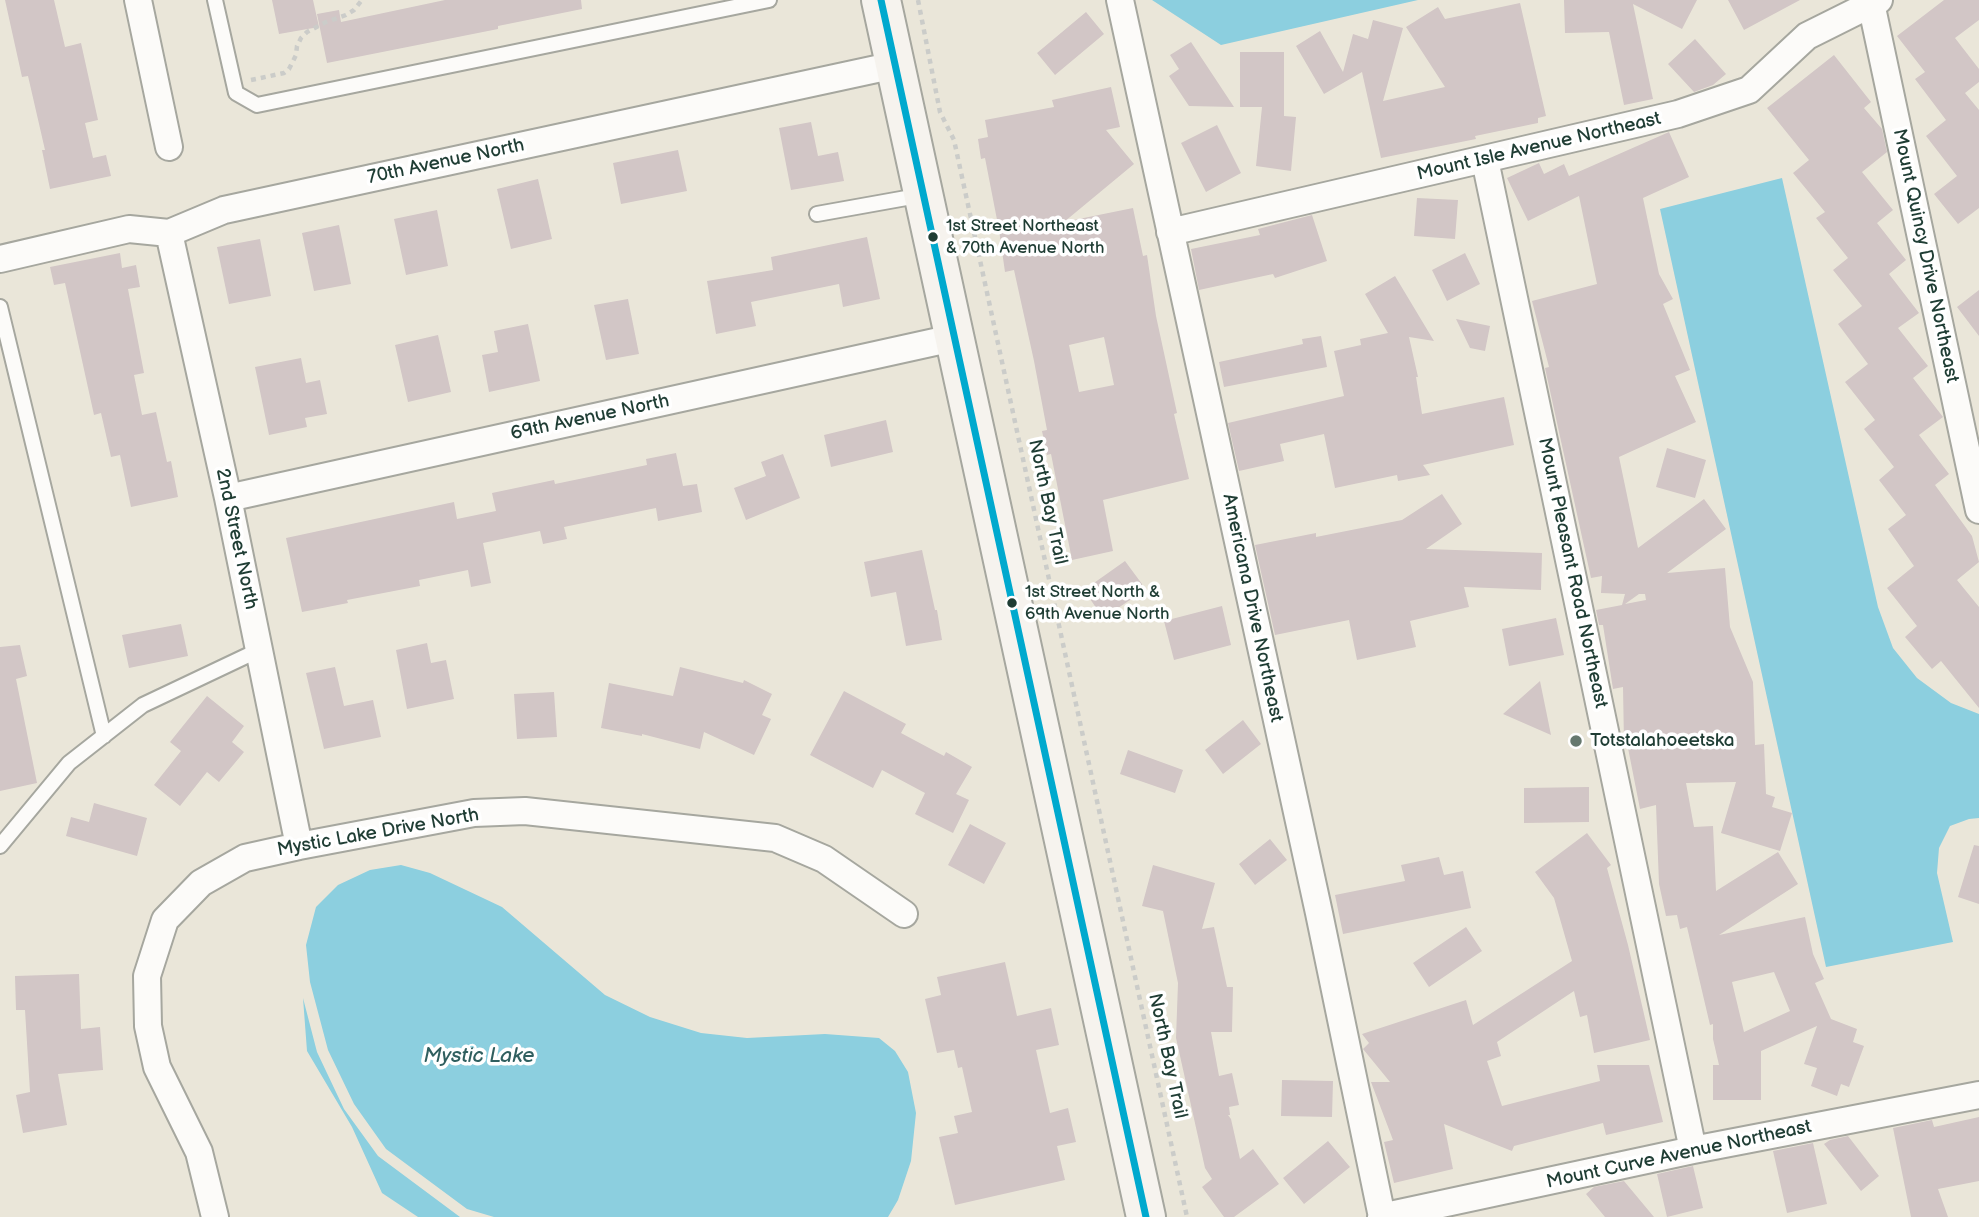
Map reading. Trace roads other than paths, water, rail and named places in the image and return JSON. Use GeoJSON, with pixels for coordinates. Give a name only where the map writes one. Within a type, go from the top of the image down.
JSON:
{"type":"FeatureCollection","features":[{"type":"Feature","properties":{"kind":"street"},"geometry":{"type":"LineString","coordinates":[[138,0],[169,147]]}},
{"type":"Feature","properties":{"kind":"street"},"geometry":{"type":"LineString","coordinates":[[881,0],[1146,1217]]}},
{"type":"Feature","properties":{"kind":"street","name":"Americana Drive Northeast"},"geometry":{"type":"LineString","coordinates":[[1120,0],[1319,913],[1381,1217]]}},
{"type":"Feature","properties":{"kind":"street","name":"Mount Isle Avenue Northeast"},"geometry":{"type":"LineString","coordinates":[[1171,232],[1678,114],[1749,90],[1807,36],[1875,1]]}},
{"type":"Feature","properties":{"kind":"street","name":"Mount Quincy Drive Northeast"},"geometry":{"type":"LineString","coordinates":[[1875,1],[1979,510]]}},
{"type":"Feature","properties":{"kind":"street","name":"70th Avenue North"},"geometry":{"type":"LineString","coordinates":[[0,259],[129,229],[169,233],[224,210],[895,65]]}},
{"type":"Feature","properties":{"kind":"street","name":"Mount Pleasant Road Northeast"},"geometry":{"type":"LineString","coordinates":[[1485,160],[1693,1150]]}},
{"type":"Feature","properties":{"kind":"street","name":"2nd Street North"},"geometry":{"type":"LineString","coordinates":[[169,233],[228,498],[299,846]]}},
{"type":"Feature","properties":{"kind":"street","name":"69th Avenue North"},"geometry":{"type":"LineString","coordinates":[[228,498],[953,338]]}},
{"type":"Feature","properties":{"kind":"street","name":"Mystic Lake Drive North"},"geometry":{"type":"LineString","coordinates":[[215,1217],[199,1152],[158,1067],[148,1026],[148,976],[165,920],[201,883],[245,858],[474,813],[525,811],[775,838],[824,859],[904,914]]}},
{"type":"Feature","properties":{"kind":"street","name":"Mount Curve Avenue Northeast"},"geometry":{"type":"LineString","coordinates":[[1381,1217],[1693,1150],[1979,1095]]}},
{"type":"Feature","properties":{"kind":"lane"},"geometry":{"type":"LineString","coordinates":[[215,0],[236,93],[257,105],[769,0]]}},
{"type":"Feature","properties":{"kind":"lane"},"geometry":{"type":"LineString","coordinates":[[817,214],[922,195]]}},
{"type":"Feature","properties":{"kind":"lane"},"geometry":{"type":"LineString","coordinates":[[0,307],[104,736]]}},
{"type":"Feature","properties":{"kind":"lane"},"geometry":{"type":"LineString","coordinates":[[0,846],[69,763],[143,705],[259,650]]}},
{"type":"Feature","properties":{"kind":"water"},"geometry":{"type":"Polygon","coordinates":[[[1152,0],[1418,0],[1221,45],[1152,0]]]}},
{"type":"Feature","properties":{"kind":"water"},"geometry":{"type":"Polygon","coordinates":[[[1782,178],[1878,607],[1893,648],[1917,678],[1951,703],[1979,714],[1979,818],[1950,826],[1939,848],[1937,873],[1953,942],[1826,967],[1660,209],[1782,178]]]}},
{"type":"Feature","properties":{"kind":"water","name":"Mystic Lake"},"geometry":{"type":"Polygon","coordinates":[[[401,865],[430,873],[502,907],[605,995],[650,1017],[701,1033],[747,1038],[825,1034],[879,1038],[895,1051],[908,1072],[916,1113],[911,1161],[898,1200],[888,1217],[494,1217],[467,1209],[386,1149],[354,1104],[328,1050],[310,982],[306,945],[316,907],[338,885],[370,870],[401,865]]]}},
{"type":"Feature","properties":{"kind":"water"},"geometry":{"type":"Polygon","coordinates":[[[303,998],[317,1052],[344,1109],[378,1156],[460,1217],[418,1217],[382,1193],[352,1127],[307,1051],[303,998]]]}},
{"type":"Feature","properties":{"kind":"place","name":"1st Street Northeast & 70th Avenue North"},"geometry":{"type":"Point","coordinates":[933,237]}},
{"type":"Feature","properties":{"kind":"place","name":"1st Street North & 69th Avenue North"},"geometry":{"type":"Point","coordinates":[1012,603]}},
{"type":"Feature","properties":{"kind":"place","name":"Totstalahoeetska"},"geometry":{"type":"Point","coordinates":[1576,741]}}]}
